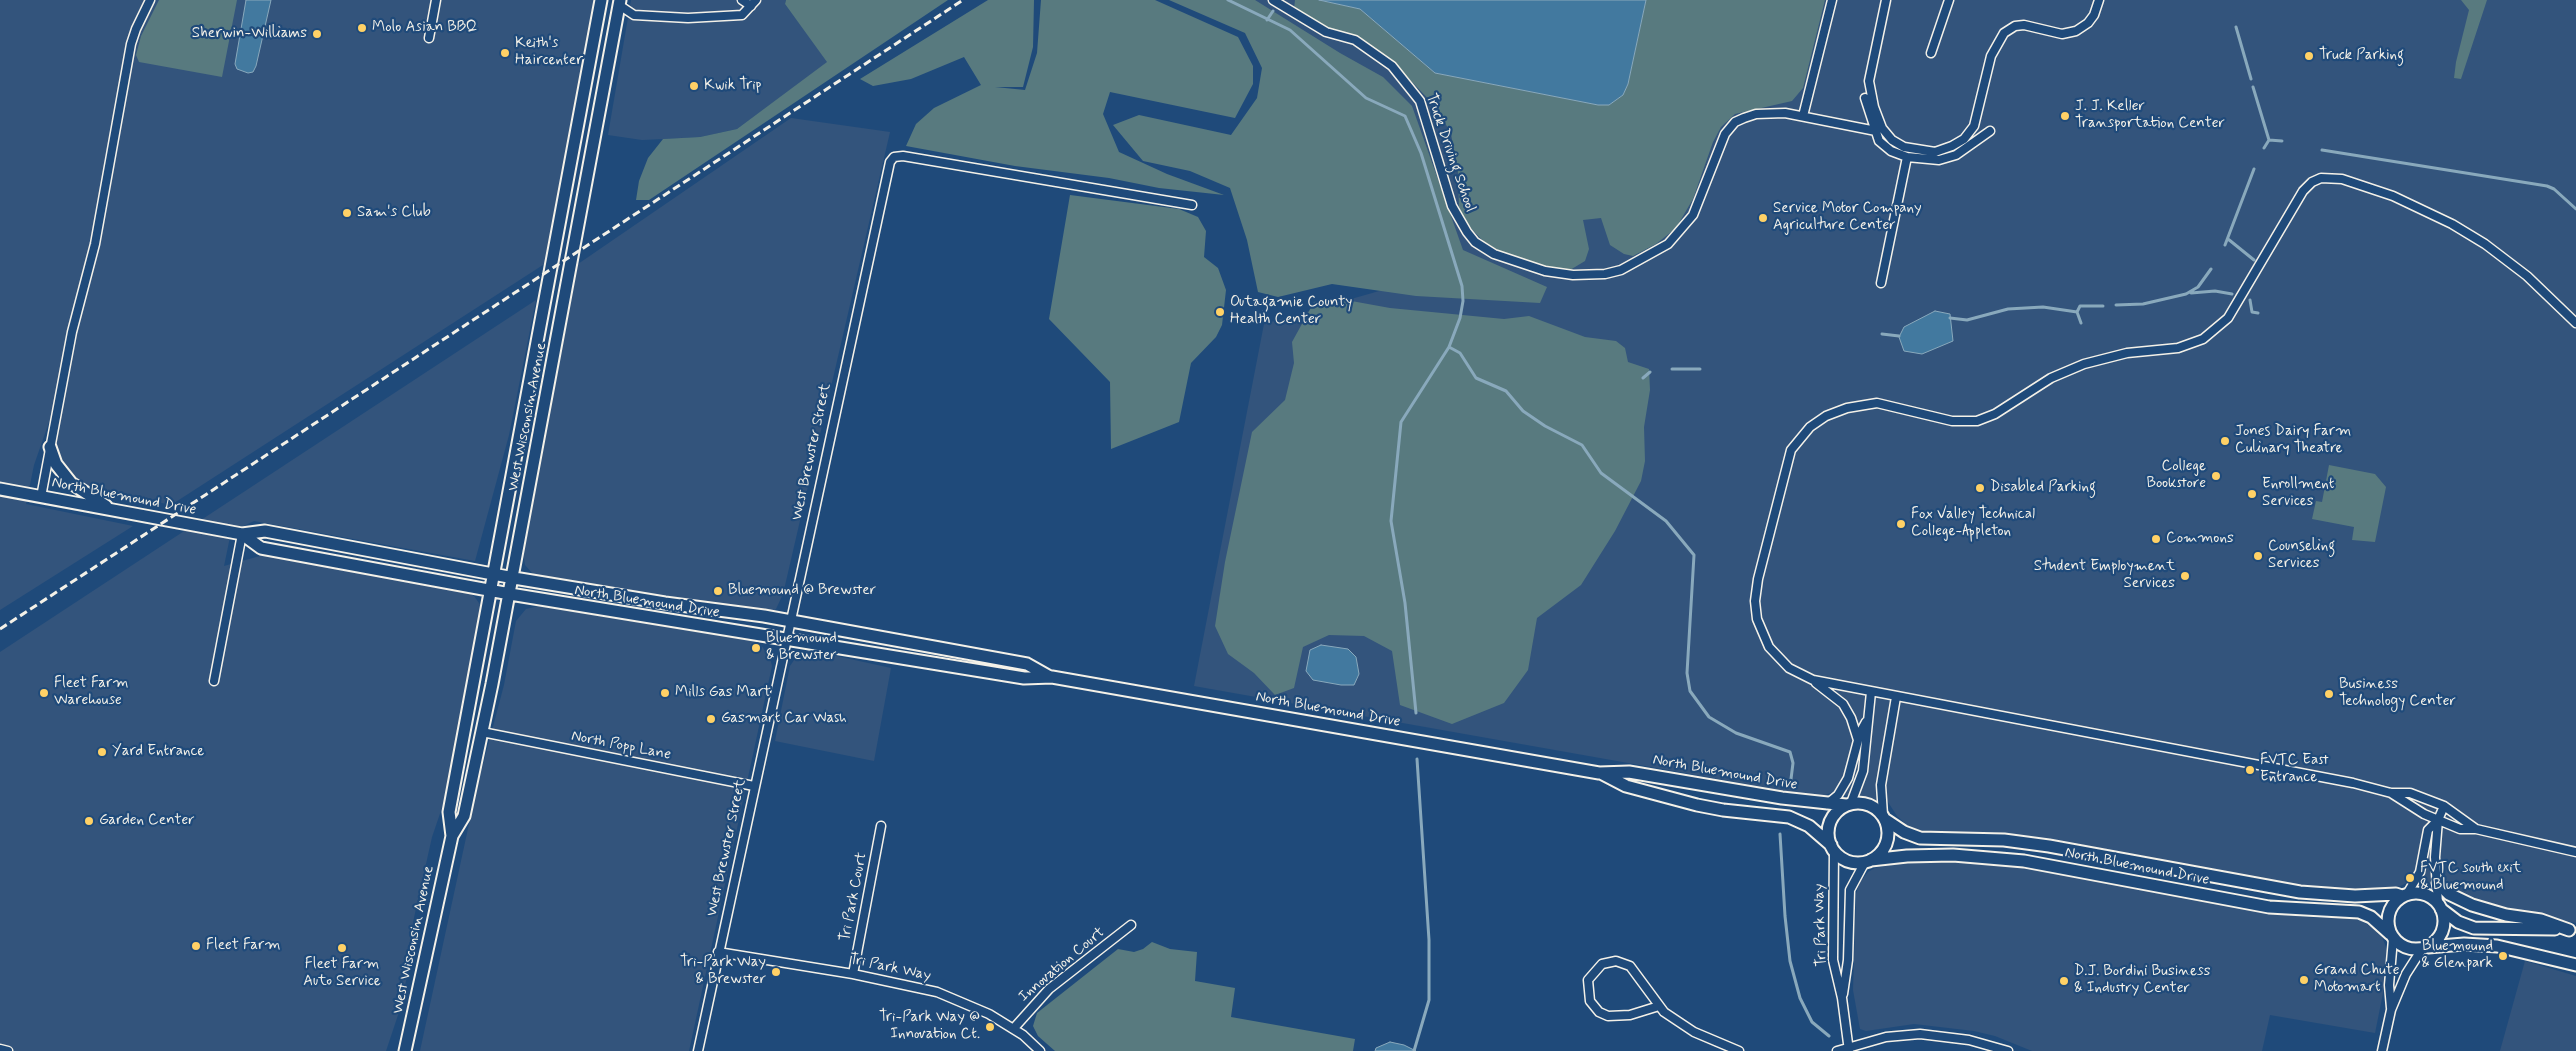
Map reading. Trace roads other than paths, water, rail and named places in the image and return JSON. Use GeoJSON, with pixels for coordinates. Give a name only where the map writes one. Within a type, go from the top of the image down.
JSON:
{"type":"FeatureCollection","features":[{"type":"Feature","properties":{"kind":"main road"},"geometry":{"type":"LineString","coordinates":[[599,0],[620,3]]}},
{"type":"Feature","properties":{"kind":"main road","name":"West Wisconsin Avenue"},"geometry":{"type":"LineString","coordinates":[[452,836],[449,812],[599,0]]}},
{"type":"Feature","properties":{"kind":"main road","name":"West Wisconsin Avenue"},"geometry":{"type":"LineString","coordinates":[[405,1051],[452,836],[464,816],[514,578],[620,3]]}},
{"type":"Feature","properties":{"kind":"main road"},"geometry":{"type":"LineString","coordinates":[[50,447],[56,464],[71,482],[112,509]]}},
{"type":"Feature","properties":{"kind":"main road","name":"North Bluemound Drive"},"geometry":{"type":"LineString","coordinates":[[0,489],[242,534],[265,530],[514,578],[789,621],[1027,664],[1052,677]]}},
{"type":"Feature","properties":{"kind":"main road","name":"North Bluemound Drive"},"geometry":{"type":"LineString","coordinates":[[242,534],[261,548],[491,591],[1024,678],[1052,677],[1599,773],[1629,772],[1827,804],[1848,804]]}},
{"type":"Feature","properties":{"kind":"main road","name":"North Bluemound Drive"},"geometry":{"type":"LineString","coordinates":[[1599,773],[1626,786],[1697,805],[1790,818],[1810,826],[1832,848]]}},
{"type":"Feature","properties":{"kind":"main road"},"geometry":{"type":"LineString","coordinates":[[1848,804],[1869,804],[1884,817],[1888,831],[1886,843],[1880,853],[1868,861],[1848,861],[1832,848],[1828,834],[1830,822],[1836,812],[1848,804]]}},
{"type":"Feature","properties":{"kind":"main road","name":"North Bluemound Drive"},"geometry":{"type":"LineString","coordinates":[[1884,817],[1904,832],[1920,838],[2004,840],[2049,846],[2290,890],[2355,896],[2405,895]]}},
{"type":"Feature","properties":{"kind":"main road","name":"North Bluemound Drive"},"geometry":{"type":"LineString","coordinates":[[1868,861],[1907,856],[1952,855],[2024,860],[2269,907],[2359,912],[2371,917],[2392,936]]}},
{"type":"Feature","properties":{"kind":"main road"},"geometry":{"type":"LineString","coordinates":[[2438,883],[2449,894],[2472,905],[2506,915],[2541,920],[2573,931]]}},
{"type":"Feature","properties":{"kind":"main road"},"geometry":{"type":"LineString","coordinates":[[2573,931],[2474,928],[2458,922],[2424,894],[2405,895],[2394,903],[2389,912],[2387,924],[2392,936],[2406,948],[2464,944],[2497,946],[2576,965]]}},
{"type":"Feature","properties":{"kind":"main road"},"geometry":{"type":"LineString","coordinates":[[2425,948],[2436,940],[2442,931],[2444,920],[2440,907]]}},
{"type":"Feature","properties":{"kind":"street"},"geometry":{"type":"LineString","coordinates":[[42,497],[77,306],[95,244],[131,44],[150,0]]}},
{"type":"Feature","properties":{"kind":"street"},"geometry":{"type":"LineString","coordinates":[[429,38],[436,0]]}},
{"type":"Feature","properties":{"kind":"street"},"geometry":{"type":"LineString","coordinates":[[742,0],[754,3]]}},
{"type":"Feature","properties":{"kind":"street","name":"Truck Driving School"},"geometry":{"type":"LineString","coordinates":[[1272,0],[1326,32],[1355,40],[1392,66],[1420,101],[1452,206],[1467,232],[1475,242],[1494,254],[1550,272],[1573,275],[1605,274],[1621,270],[1660,249],[1675,237],[1693,215],[1705,188],[1716,152],[1730,127],[1744,118],[1756,114],[1785,113],[1876,131]]}},
{"type":"Feature","properties":{"kind":"street"},"geometry":{"type":"LineString","coordinates":[[1803,116],[1831,4],[1838,0]]}},
{"type":"Feature","properties":{"kind":"street"},"geometry":{"type":"LineString","coordinates":[[1886,0],[1869,80],[1874,107],[1882,128],[1892,140],[1904,147],[1935,152],[1964,139],[1974,126],[1991,56],[2004,33],[2015,26],[2024,25],[2062,34],[2076,31],[2088,23],[2094,15],[2099,0]]}},
{"type":"Feature","properties":{"kind":"street"},"geometry":{"type":"LineString","coordinates":[[1931,53],[1949,0]]}},
{"type":"Feature","properties":{"kind":"street"},"geometry":{"type":"LineString","coordinates":[[620,3],[634,15],[688,18],[742,15],[754,3]]}},
{"type":"Feature","properties":{"kind":"street"},"geometry":{"type":"LineString","coordinates":[[1865,98],[1879,141],[1891,152],[1907,157],[1939,160],[1956,155],[1990,131]]}},
{"type":"Feature","properties":{"kind":"street","name":"West Brewster Street"},"geometry":{"type":"LineString","coordinates":[[698,1051],[887,170],[894,157],[912,158],[1192,205]]}},
{"type":"Feature","properties":{"kind":"street"},"geometry":{"type":"LineString","coordinates":[[1881,283],[1907,157]]}},
{"type":"Feature","properties":{"kind":"street"},"geometry":{"type":"LineString","coordinates":[[1858,742],[1852,718],[1843,704],[1813,680],[1788,668],[1769,647],[1757,619],[1755,601],[1761,566],[1791,450],[1810,427],[1826,416],[1847,408],[1877,403],[1952,421],[1977,420],[1995,414],[2051,378],[2084,364],[2127,353],[2178,348],[2203,339],[2228,318],[2304,191],[2316,179],[2333,177],[2365,186],[2404,200],[2452,224],[2485,244],[2527,276],[2576,323]]}},
{"type":"Feature","properties":{"kind":"street"},"geometry":{"type":"LineString","coordinates":[[214,681],[242,534]]}},
{"type":"Feature","properties":{"kind":"street"},"geometry":{"type":"LineString","coordinates":[[1813,680],[2353,783],[2391,793],[2410,793],[2444,806],[2476,829]]}},
{"type":"Feature","properties":{"kind":"street"},"geometry":{"type":"LineString","coordinates":[[1848,804],[1863,771],[1871,692]]}},
{"type":"Feature","properties":{"kind":"street"},"geometry":{"type":"LineString","coordinates":[[1884,817],[1882,778],[1896,697]]}},
{"type":"Feature","properties":{"kind":"street"},"geometry":{"type":"LineString","coordinates":[[1827,804],[1838,795],[1848,778],[1858,742],[1867,722]]}},
{"type":"Feature","properties":{"kind":"street","name":"North Popp Lane"},"geometry":{"type":"LineString","coordinates":[[482,732],[754,786]]}},
{"type":"Feature","properties":{"kind":"street"},"geometry":{"type":"LineString","coordinates":[[2391,793],[2438,820],[2460,829],[2476,829],[2576,852]]}},
{"type":"Feature","properties":{"kind":"street"},"geometry":{"type":"LineString","coordinates":[[2440,907],[2435,857],[2438,820],[2444,806]]}},
{"type":"Feature","properties":{"kind":"street"},"geometry":{"type":"LineString","coordinates":[[2405,895],[2420,872],[2428,830],[2438,820]]}},
{"type":"Feature","properties":{"kind":"street","name":"Tri Park Court"},"geometry":{"type":"LineString","coordinates":[[853,974],[881,826]]}},
{"type":"Feature","properties":{"kind":"street","name":"Tri Park Way"},"geometry":{"type":"LineString","coordinates":[[1832,848],[1833,960],[1842,998],[1849,1049]]}},
{"type":"Feature","properties":{"kind":"street","name":"Tri Park Way"},"geometry":{"type":"LineString","coordinates":[[1842,998],[1848,960],[1850,890],[1868,861]]}},
{"type":"Feature","properties":{"kind":"street","name":"Innovation Court"},"geometry":{"type":"LineString","coordinates":[[1014,1028],[1049,990],[1131,925]]}},
{"type":"Feature","properties":{"kind":"street"},"geometry":{"type":"LineString","coordinates":[[2392,936],[2389,985],[2392,1010]]}},
{"type":"Feature","properties":{"kind":"street"},"geometry":{"type":"LineString","coordinates":[[2382,1051],[2392,1010],[2406,974],[2425,948]]}},
{"type":"Feature","properties":{"kind":"street","name":"Tri Park Way"},"geometry":{"type":"LineString","coordinates":[[718,952],[853,974],[937,992],[974,1006],[1014,1028],[1040,1051]]}},
{"type":"Feature","properties":{"kind":"street"},"geometry":{"type":"LineString","coordinates":[[1658,1006],[1630,1015],[1608,1016],[1599,1012],[1590,1001],[1587,992],[1588,980],[1595,969],[1602,964],[1616,961],[1630,966],[1658,1006],[1694,1032],[1739,1051]]}},
{"type":"Feature","properties":{"kind":"street"},"geometry":{"type":"LineString","coordinates":[[1837,1051],[1849,1049],[1886,1036],[1920,1034],[1970,1040],[2008,1051]]}},
{"type":"Feature","properties":{"kind":"street"},"geometry":{"type":"LineString","coordinates":[[0,1049],[8,1051]]}},
{"type":"Feature","properties":{"kind":"waterway"},"geometry":{"type":"LineString","coordinates":[[1228,0],[1290,30],[1366,98],[1405,116],[1421,153],[1462,286],[1463,301],[1460,318],[1449,347],[1401,422],[1391,521],[1405,603],[1416,713]]}},
{"type":"Feature","properties":{"kind":"waterway"},"geometry":{"type":"LineString","coordinates":[[1267,20],[1273,11]]}},
{"type":"Feature","properties":{"kind":"waterway"},"geometry":{"type":"LineString","coordinates":[[2236,27],[2251,79]]}},
{"type":"Feature","properties":{"kind":"waterway"},"geometry":{"type":"LineString","coordinates":[[2253,87],[2269,140]]}},
{"type":"Feature","properties":{"kind":"waterway"},"geometry":{"type":"LineString","coordinates":[[2264,148],[2269,140],[2282,141]]}},
{"type":"Feature","properties":{"kind":"waterway"},"geometry":{"type":"LineString","coordinates":[[2322,150],[2547,186],[2554,189],[2576,209]]}},
{"type":"Feature","properties":{"kind":"waterway"},"geometry":{"type":"LineString","coordinates":[[2225,245],[2254,169]]}},
{"type":"Feature","properties":{"kind":"waterway"},"geometry":{"type":"LineString","coordinates":[[2228,239],[2254,260]]}},
{"type":"Feature","properties":{"kind":"waterway"},"geometry":{"type":"LineString","coordinates":[[2116,305],[2143,304],[2186,294],[2198,287],[2211,269]]}},
{"type":"Feature","properties":{"kind":"waterway"},"geometry":{"type":"LineString","coordinates":[[2191,293],[2215,291],[2232,294]]}},
{"type":"Feature","properties":{"kind":"waterway"},"geometry":{"type":"LineString","coordinates":[[2250,300],[2252,312],[2258,313]]}},
{"type":"Feature","properties":{"kind":"waterway"},"geometry":{"type":"LineString","coordinates":[[1950,318],[1967,320],[2008,309],[2043,307],[2077,312],[2080,306],[2103,306]]}},
{"type":"Feature","properties":{"kind":"waterway"},"geometry":{"type":"LineString","coordinates":[[2077,312],[2081,323]]}},
{"type":"Feature","properties":{"kind":"waterway"},"geometry":{"type":"LineString","coordinates":[[1882,334],[1899,336]]}},
{"type":"Feature","properties":{"kind":"waterway"},"geometry":{"type":"LineString","coordinates":[[1449,347],[1460,353],[1476,378],[1506,391],[1523,411],[1545,426],[1582,445],[1601,473],[1666,521],[1694,555],[1687,673],[1690,691],[1709,717],[1736,733],[1790,752],[1793,763],[1791,779]]}},
{"type":"Feature","properties":{"kind":"waterway"},"geometry":{"type":"LineString","coordinates":[[1672,369],[1700,369]]}},
{"type":"Feature","properties":{"kind":"waterway"},"geometry":{"type":"LineString","coordinates":[[1643,378],[1650,372]]}},
{"type":"Feature","properties":{"kind":"waterway"},"geometry":{"type":"LineString","coordinates":[[1414,1051],[1429,1000],[1429,940],[1417,759]]}},
{"type":"Feature","properties":{"kind":"waterway"},"geometry":{"type":"LineString","coordinates":[[1780,834],[1790,961],[1800,998],[1812,1022],[1829,1036]]}},
{"type":"Feature","properties":{"kind":"railway"},"geometry":{"type":"LineString","coordinates":[[0,629],[963,0]]}},
{"type":"Feature","properties":{"kind":"place","name":"Molo Asian BBQ"},"geometry":{"type":"Point","coordinates":[362,28]}},
{"type":"Feature","properties":{"kind":"place","name":"Sherwin-Williams"},"geometry":{"type":"Point","coordinates":[317,34]}},
{"type":"Feature","properties":{"kind":"place","name":"Keith's Haircenter"},"geometry":{"type":"Point","coordinates":[505,53]}},
{"type":"Feature","properties":{"kind":"place","name":"Truck Parking"},"geometry":{"type":"Point","coordinates":[2309,56]}},
{"type":"Feature","properties":{"kind":"place","name":"Kwik Trip"},"geometry":{"type":"Point","coordinates":[694,86]}},
{"type":"Feature","properties":{"kind":"place","name":"J. J. Keller Transportation Center"},"geometry":{"type":"Point","coordinates":[2065,116]}},
{"type":"Feature","properties":{"kind":"place","name":"Sam's Club"},"geometry":{"type":"Point","coordinates":[347,213]}},
{"type":"Feature","properties":{"kind":"place","name":"Service Motor Company Agriculture Center"},"geometry":{"type":"Point","coordinates":[1763,218]}},
{"type":"Feature","properties":{"kind":"place","name":"Outagamie County Health Center"},"geometry":{"type":"Point","coordinates":[1220,312]}},
{"type":"Feature","properties":{"kind":"place","name":"Jones Dairy Farm Culinary Theatre"},"geometry":{"type":"Point","coordinates":[2225,441]}},
{"type":"Feature","properties":{"kind":"place","name":"College Bookstore"},"geometry":{"type":"Point","coordinates":[2216,476]}},
{"type":"Feature","properties":{"kind":"place","name":"Disabled Parking"},"geometry":{"type":"Point","coordinates":[1980,488]}},
{"type":"Feature","properties":{"kind":"place","name":"Enrollment Services"},"geometry":{"type":"Point","coordinates":[2252,494]}},
{"type":"Feature","properties":{"kind":"place","name":"Fox Valley Technical College-Appleton"},"geometry":{"type":"Point","coordinates":[1901,524]}},
{"type":"Feature","properties":{"kind":"place","name":"Commons"},"geometry":{"type":"Point","coordinates":[2156,539]}},
{"type":"Feature","properties":{"kind":"place","name":"Counseling Services"},"geometry":{"type":"Point","coordinates":[2258,556]}},
{"type":"Feature","properties":{"kind":"place","name":"Student Employment Services"},"geometry":{"type":"Point","coordinates":[2185,576]}},
{"type":"Feature","properties":{"kind":"place","name":"Bluemound @ Brewster"},"geometry":{"type":"Point","coordinates":[718,591]}},
{"type":"Feature","properties":{"kind":"place","name":"Bluemound & Brewster"},"geometry":{"type":"Point","coordinates":[756,648]}},
{"type":"Feature","properties":{"kind":"place","name":"Fleet Farm Warehouse"},"geometry":{"type":"Point","coordinates":[44,693]}},
{"type":"Feature","properties":{"kind":"place","name":"Mills Gas Mart"},"geometry":{"type":"Point","coordinates":[665,693]}},
{"type":"Feature","properties":{"kind":"place","name":"Business Technology Center"},"geometry":{"type":"Point","coordinates":[2329,694]}},
{"type":"Feature","properties":{"kind":"place","name":"Gasmart Car Wash"},"geometry":{"type":"Point","coordinates":[711,719]}},
{"type":"Feature","properties":{"kind":"place","name":"Yard Entrance"},"geometry":{"type":"Point","coordinates":[102,752]}},
{"type":"Feature","properties":{"kind":"place","name":"FVTC East Entrance"},"geometry":{"type":"Point","coordinates":[2250,770]}},
{"type":"Feature","properties":{"kind":"place","name":"Garden Center"},"geometry":{"type":"Point","coordinates":[89,821]}},
{"type":"Feature","properties":{"kind":"place","name":"FVTC south exit & Bluemound"},"geometry":{"type":"Point","coordinates":[2410,878]}},
{"type":"Feature","properties":{"kind":"place","name":"Fleet Farm"},"geometry":{"type":"Point","coordinates":[196,946]}},
{"type":"Feature","properties":{"kind":"place","name":"Fleet Farm Auto Service"},"geometry":{"type":"Point","coordinates":[342,948]}},
{"type":"Feature","properties":{"kind":"place","name":"Bluemound & Glenpark"},"geometry":{"type":"Point","coordinates":[2503,956]}},
{"type":"Feature","properties":{"kind":"place","name":"Tri-Park Way & Brewster"},"geometry":{"type":"Point","coordinates":[776,972]}},
{"type":"Feature","properties":{"kind":"place","name":"Grand Chute Motomart"},"geometry":{"type":"Point","coordinates":[2304,980]}},
{"type":"Feature","properties":{"kind":"place","name":"D.J. Bordini Business & Industry Center"},"geometry":{"type":"Point","coordinates":[2064,981]}},
{"type":"Feature","properties":{"kind":"place","name":"Tri-Park Way @ Innovation Ct."},"geometry":{"type":"Point","coordinates":[990,1027]}}]}
